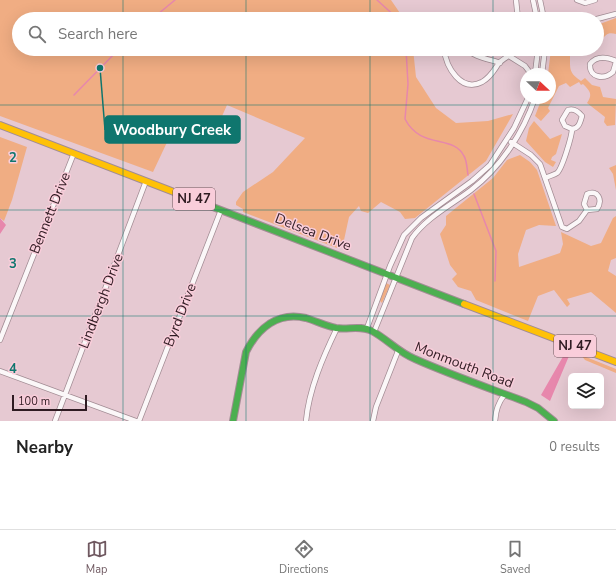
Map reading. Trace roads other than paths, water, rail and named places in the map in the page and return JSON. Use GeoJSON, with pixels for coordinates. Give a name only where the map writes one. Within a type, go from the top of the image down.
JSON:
{"type":"FeatureCollection","features":[{"type":"Feature","properties":{"kind":"main road","name":"Delsea Drive"},"geometry":{"type":"LineString","coordinates":[[0,125],[616,362]]}},
{"type":"Feature","properties":{"kind":"main road"},"geometry":{"type":"LineString","coordinates":[[233,421],[246,352],[250,342],[260,329],[274,320],[285,316],[305,318],[337,328],[367,328]]}},
{"type":"Feature","properties":{"kind":"main road","name":"Monmouth Road"},"geometry":{"type":"LineString","coordinates":[[367,328],[398,351],[406,355],[538,408],[554,421]]}},
{"type":"Feature","properties":{"kind":"street"},"geometry":{"type":"LineString","coordinates":[[516,0],[517,12]]}},
{"type":"Feature","properties":{"kind":"street"},"geometry":{"type":"LineString","coordinates":[[533,0],[536,12]]}},
{"type":"Feature","properties":{"kind":"street"},"geometry":{"type":"LineString","coordinates":[[540,0],[543,12]]}},
{"type":"Feature","properties":{"kind":"street"},"geometry":{"type":"LineString","coordinates":[[577,0],[595,0]]}},
{"type":"Feature","properties":{"kind":"street"},"geometry":{"type":"LineString","coordinates":[[604,17],[616,14]]}},
{"type":"Feature","properties":{"kind":"street"},"geometry":{"type":"LineString","coordinates":[[446,56],[450,71],[459,79],[468,84],[474,85],[483,82],[492,74],[500,63],[509,56],[526,68]]}},
{"type":"Feature","properties":{"kind":"street"},"geometry":{"type":"LineString","coordinates":[[477,56],[500,63]]}},
{"type":"Feature","properties":{"kind":"street"},"geometry":{"type":"LineString","coordinates":[[536,68],[537,56]]}},
{"type":"Feature","properties":{"kind":"street"},"geometry":{"type":"LineString","coordinates":[[543,68],[544,56]]}},
{"type":"Feature","properties":{"kind":"street"},"geometry":{"type":"LineString","coordinates":[[604,57],[616,62],[613,72],[604,76],[596,76],[592,74],[590,69],[590,64],[598,58],[604,57]]}},
{"type":"Feature","properties":{"kind":"street"},"geometry":{"type":"LineString","coordinates":[[367,328],[387,274],[401,242],[409,230],[483,171],[507,140],[525,104]]}},
{"type":"Feature","properties":{"kind":"street"},"geometry":{"type":"LineString","coordinates":[[374,332],[407,246],[416,232],[489,174],[513,143],[532,104]]}},
{"type":"Feature","properties":{"kind":"street"},"geometry":{"type":"LineString","coordinates":[[572,109],[579,112],[582,116],[580,124],[576,128],[572,129],[565,126],[562,120],[568,110],[572,109]]}},
{"type":"Feature","properties":{"kind":"street"},"geometry":{"type":"LineString","coordinates":[[545,178],[558,172],[561,168],[567,144],[572,136],[572,129]]}},
{"type":"Feature","properties":{"kind":"street"},"geometry":{"type":"LineString","coordinates":[[507,140],[531,155],[540,164],[562,227],[568,229],[574,226],[588,210]]}},
{"type":"Feature","properties":{"kind":"street","name":"Bennett Drive"},"geometry":{"type":"LineString","coordinates":[[0,340],[74,154]]}},
{"type":"Feature","properties":{"kind":"street","name":"Lindbergh Drive"},"geometry":{"type":"LineString","coordinates":[[55,421],[146,181]]}},
{"type":"Feature","properties":{"kind":"street","name":"Byrd Drive"},"geometry":{"type":"LineString","coordinates":[[139,421],[221,210]]}},
{"type":"Feature","properties":{"kind":"street"},"geometry":{"type":"LineString","coordinates":[[306,421],[308,403],[316,379],[337,328]]}},
{"type":"Feature","properties":{"kind":"street"},"geometry":{"type":"LineString","coordinates":[[373,421],[376,407],[398,351]]}},
{"type":"Feature","properties":{"kind":"street"},"geometry":{"type":"LineString","coordinates":[[0,371],[136,421]]}},
{"type":"Feature","properties":{"kind":"street"},"geometry":{"type":"LineString","coordinates":[[495,421],[496,410],[505,394]]}},
{"type":"Feature","properties":{"kind":"waterway"},"geometry":{"type":"LineString","coordinates":[[160,12],[175,0]]}},
{"type":"Feature","properties":{"kind":"waterway"},"geometry":{"type":"LineString","coordinates":[[377,0],[390,12]]}},
{"type":"Feature","properties":{"kind":"waterway"},"geometry":{"type":"LineString","coordinates":[[74,95],[112,56]]}},
{"type":"Feature","properties":{"kind":"waterway"},"geometry":{"type":"LineString","coordinates":[[406,56],[408,84],[405,119],[412,129],[419,135],[428,139],[452,145],[459,149],[465,158],[468,175]]}},
{"type":"Feature","properties":{"kind":"waterway"},"geometry":{"type":"LineString","coordinates":[[474,194],[496,251],[495,281]]}},
{"type":"Feature","properties":{"kind":"place","name":"Woodbury Creek"},"geometry":{"type":"Point","coordinates":[100,68]}}]}
